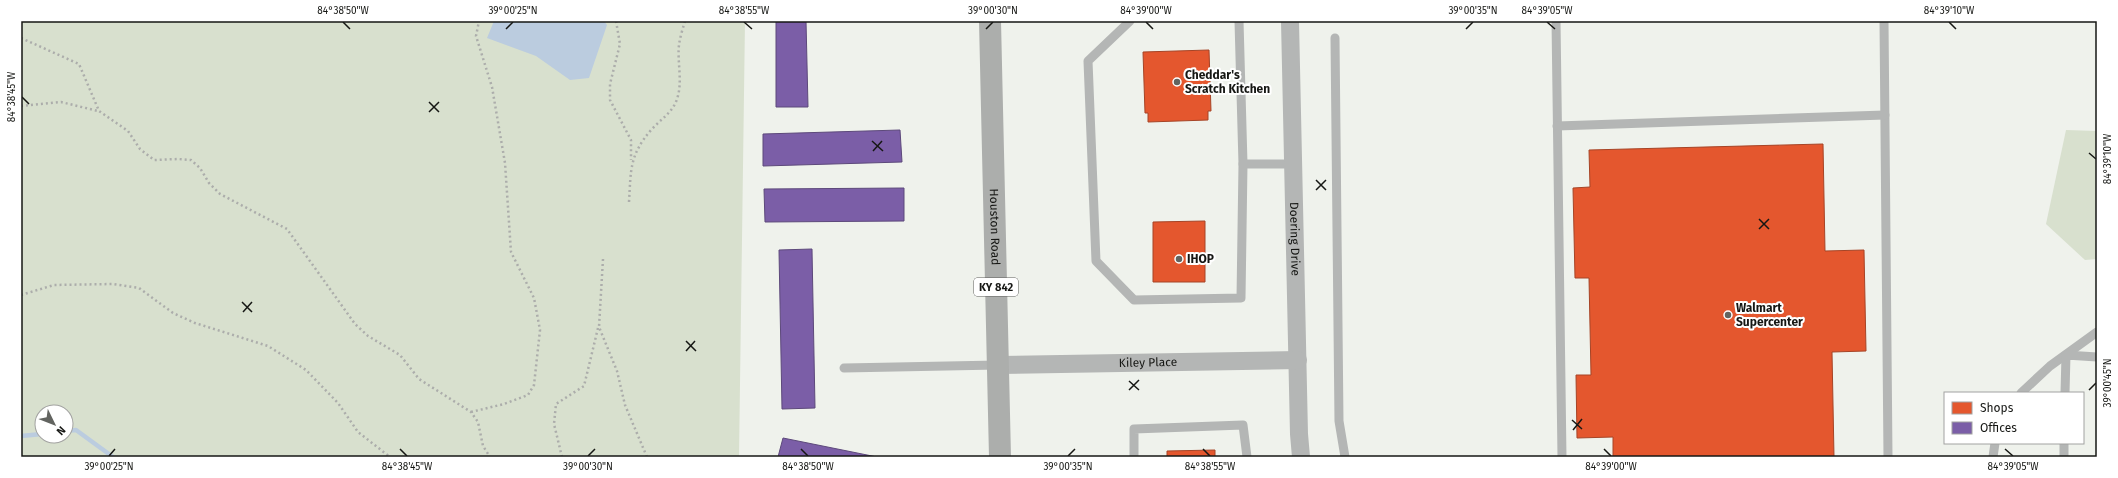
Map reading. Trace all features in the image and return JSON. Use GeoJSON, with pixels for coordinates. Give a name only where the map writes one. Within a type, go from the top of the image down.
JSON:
{"type":"FeatureCollection","features":[{"type":"Feature","properties":{"kind":"main road","name":"Houston Road"},"geometry":{"type":"LineString","coordinates":[[990,21],[1000,457]]}},
{"type":"Feature","properties":{"kind":"street","name":"Doering Drive"},"geometry":{"type":"LineString","coordinates":[[1290,21],[1299,434],[1301,457]]}},
{"type":"Feature","properties":{"kind":"street","name":"Kiley Place"},"geometry":{"type":"LineString","coordinates":[[998,365],[1298,360]]}},
{"type":"Feature","properties":{"kind":"lane"},"geometry":{"type":"LineString","coordinates":[[1130,21],[1088,61],[1096,260],[1134,300],[1241,298],[1243,164],[1239,21]]}},
{"type":"Feature","properties":{"kind":"lane"},"geometry":{"type":"LineString","coordinates":[[1556,21],[1562,457]]}},
{"type":"Feature","properties":{"kind":"lane"},"geometry":{"type":"LineString","coordinates":[[1884,21],[1888,457]]}},
{"type":"Feature","properties":{"kind":"lane"},"geometry":{"type":"LineString","coordinates":[[1335,38],[1339,421],[1345,457]]}},
{"type":"Feature","properties":{"kind":"lane"},"geometry":{"type":"LineString","coordinates":[[1557,126],[1885,114]]}},
{"type":"Feature","properties":{"kind":"lane"},"geometry":{"type":"LineString","coordinates":[[1243,164],[1293,164]]}},
{"type":"Feature","properties":{"kind":"lane"},"geometry":{"type":"LineString","coordinates":[[2022,392],[2066,355],[2097,332]]}},
{"type":"Feature","properties":{"kind":"lane"},"geometry":{"type":"LineString","coordinates":[[2066,355],[2097,357]]}},
{"type":"Feature","properties":{"kind":"lane"},"geometry":{"type":"LineString","coordinates":[[2065,392],[2066,355]]}},
{"type":"Feature","properties":{"kind":"lane"},"geometry":{"type":"LineString","coordinates":[[844,368],[998,365]]}},
{"type":"Feature","properties":{"kind":"lane"},"geometry":{"type":"LineString","coordinates":[[1134,457],[1134,429],[1243,425],[1247,457]]}},
{"type":"Feature","properties":{"kind":"lane"},"geometry":{"type":"LineString","coordinates":[[1993,457],[1996,444]]}},
{"type":"Feature","properties":{"kind":"lane"},"geometry":{"type":"LineString","coordinates":[[2064,444],[2064,457]]}},
{"type":"Feature","properties":{"kind":"path"},"geometry":{"type":"LineString","coordinates":[[471,412],[504,404],[528,395],[534,386],[540,330],[534,298],[511,252],[505,163],[492,87],[476,36],[479,21]]}},
{"type":"Feature","properties":{"kind":"path"},"geometry":{"type":"LineString","coordinates":[[616,21],[620,44],[610,84],[610,100],[631,140],[629,202]]}},
{"type":"Feature","properties":{"kind":"path"},"geometry":{"type":"LineString","coordinates":[[631,163],[637,149],[652,129],[670,112],[677,99],[680,83],[679,44],[685,21]]}},
{"type":"Feature","properties":{"kind":"path"},"geometry":{"type":"LineString","coordinates":[[21,38],[79,64],[99,112]]}},
{"type":"Feature","properties":{"kind":"path"},"geometry":{"type":"LineString","coordinates":[[21,106],[60,102],[99,112],[128,131],[140,150],[154,160],[178,158],[191,160],[200,168],[209,183],[220,194],[287,229],[355,324],[368,336],[400,355],[419,379],[471,412],[478,422],[483,446],[490,457]]}},
{"type":"Feature","properties":{"kind":"path"},"geometry":{"type":"LineString","coordinates":[[562,457],[554,424],[556,404],[584,386],[599,328],[603,259]]}},
{"type":"Feature","properties":{"kind":"path"},"geometry":{"type":"LineString","coordinates":[[21,295],[54,285],[113,284],[139,288],[173,313],[190,321],[268,346],[306,370],[338,403],[358,432],[390,457]]}},
{"type":"Feature","properties":{"kind":"path"},"geometry":{"type":"LineString","coordinates":[[599,328],[617,371],[625,405],[647,457]]}},
{"type":"Feature","properties":{"kind":"green space"},"geometry":{"type":"Polygon","coordinates":[[[21,21],[745,21],[739,457],[21,457],[21,21]]]}},
{"type":"Feature","properties":{"kind":"green space"},"geometry":{"type":"Polygon","coordinates":[[[2066,130],[2097,131],[2097,259],[2085,260],[2046,224],[2066,130]]]}},
{"type":"Feature","properties":{"kind":"water"},"geometry":{"type":"Polygon","coordinates":[[[494,21],[604,21],[607,25],[589,78],[570,80],[536,56],[487,38],[494,21]]]}},
{"type":"Feature","properties":{"kind":"building: Shops","name":"Cheddar's Scratch Kitchen"},"geometry":{"type":"Polygon","coordinates":[[[1209,50],[1211,111],[1208,111],[1208,120],[1148,122],[1148,113],[1145,113],[1143,52],[1209,50]]]}},
{"type":"Feature","properties":{"kind":"building: Shops","name":"Walmart Supercenter"},"geometry":{"type":"Polygon","coordinates":[[[1823,144],[1825,251],[1864,250],[1866,351],[1832,352],[1834,457],[1613,457],[1613,437],[1577,438],[1576,375],[1591,375],[1589,278],[1575,278],[1573,188],[1590,187],[1589,150],[1823,144]]]}},
{"type":"Feature","properties":{"kind":"building: Shops","name":"IHOP"},"geometry":{"type":"Polygon","coordinates":[[[1205,221],[1205,282],[1153,282],[1153,222],[1205,221]]]}},
{"type":"Feature","properties":{"kind":"building: Shops"},"geometry":{"type":"Polygon","coordinates":[[[1215,450],[1215,457],[1167,457],[1167,451],[1215,450]]]}},
{"type":"Feature","properties":{"kind":"building: Offices"},"geometry":{"type":"Polygon","coordinates":[[[776,21],[806,21],[808,107],[776,107],[776,21]]]}},
{"type":"Feature","properties":{"kind":"building: Offices"},"geometry":{"type":"Polygon","coordinates":[[[900,130],[902,162],[763,166],[763,134],[900,130]]]}},
{"type":"Feature","properties":{"kind":"building: Offices"},"geometry":{"type":"Polygon","coordinates":[[[904,188],[904,221],[765,222],[764,189],[904,188]]]}},
{"type":"Feature","properties":{"kind":"building: Offices"},"geometry":{"type":"Polygon","coordinates":[[[812,249],[815,408],[782,409],[779,250],[812,249]]]}},
{"type":"Feature","properties":{"kind":"building: Offices"},"geometry":{"type":"Polygon","coordinates":[[[783,438],[877,457],[778,457],[783,438]]]}},
{"type":"Feature","properties":{"kind":"waterway"},"geometry":{"type":"LineString","coordinates":[[74,430],[76,430],[113,457]]}},
{"type":"Feature","properties":{"kind":"waterway"},"geometry":{"type":"LineString","coordinates":[[21,436],[34,435]]}},
{"type":"Feature","properties":{"kind":"place","name":"Cheddar's Scratch Kitchen"},"geometry":{"type":"Point","coordinates":[1177,82]}},
{"type":"Feature","properties":{"kind":"place","name":"IHOP"},"geometry":{"type":"Point","coordinates":[1179,259]}},
{"type":"Feature","properties":{"kind":"place","name":"Walmart Supercenter"},"geometry":{"type":"Point","coordinates":[1728,315]}}]}
